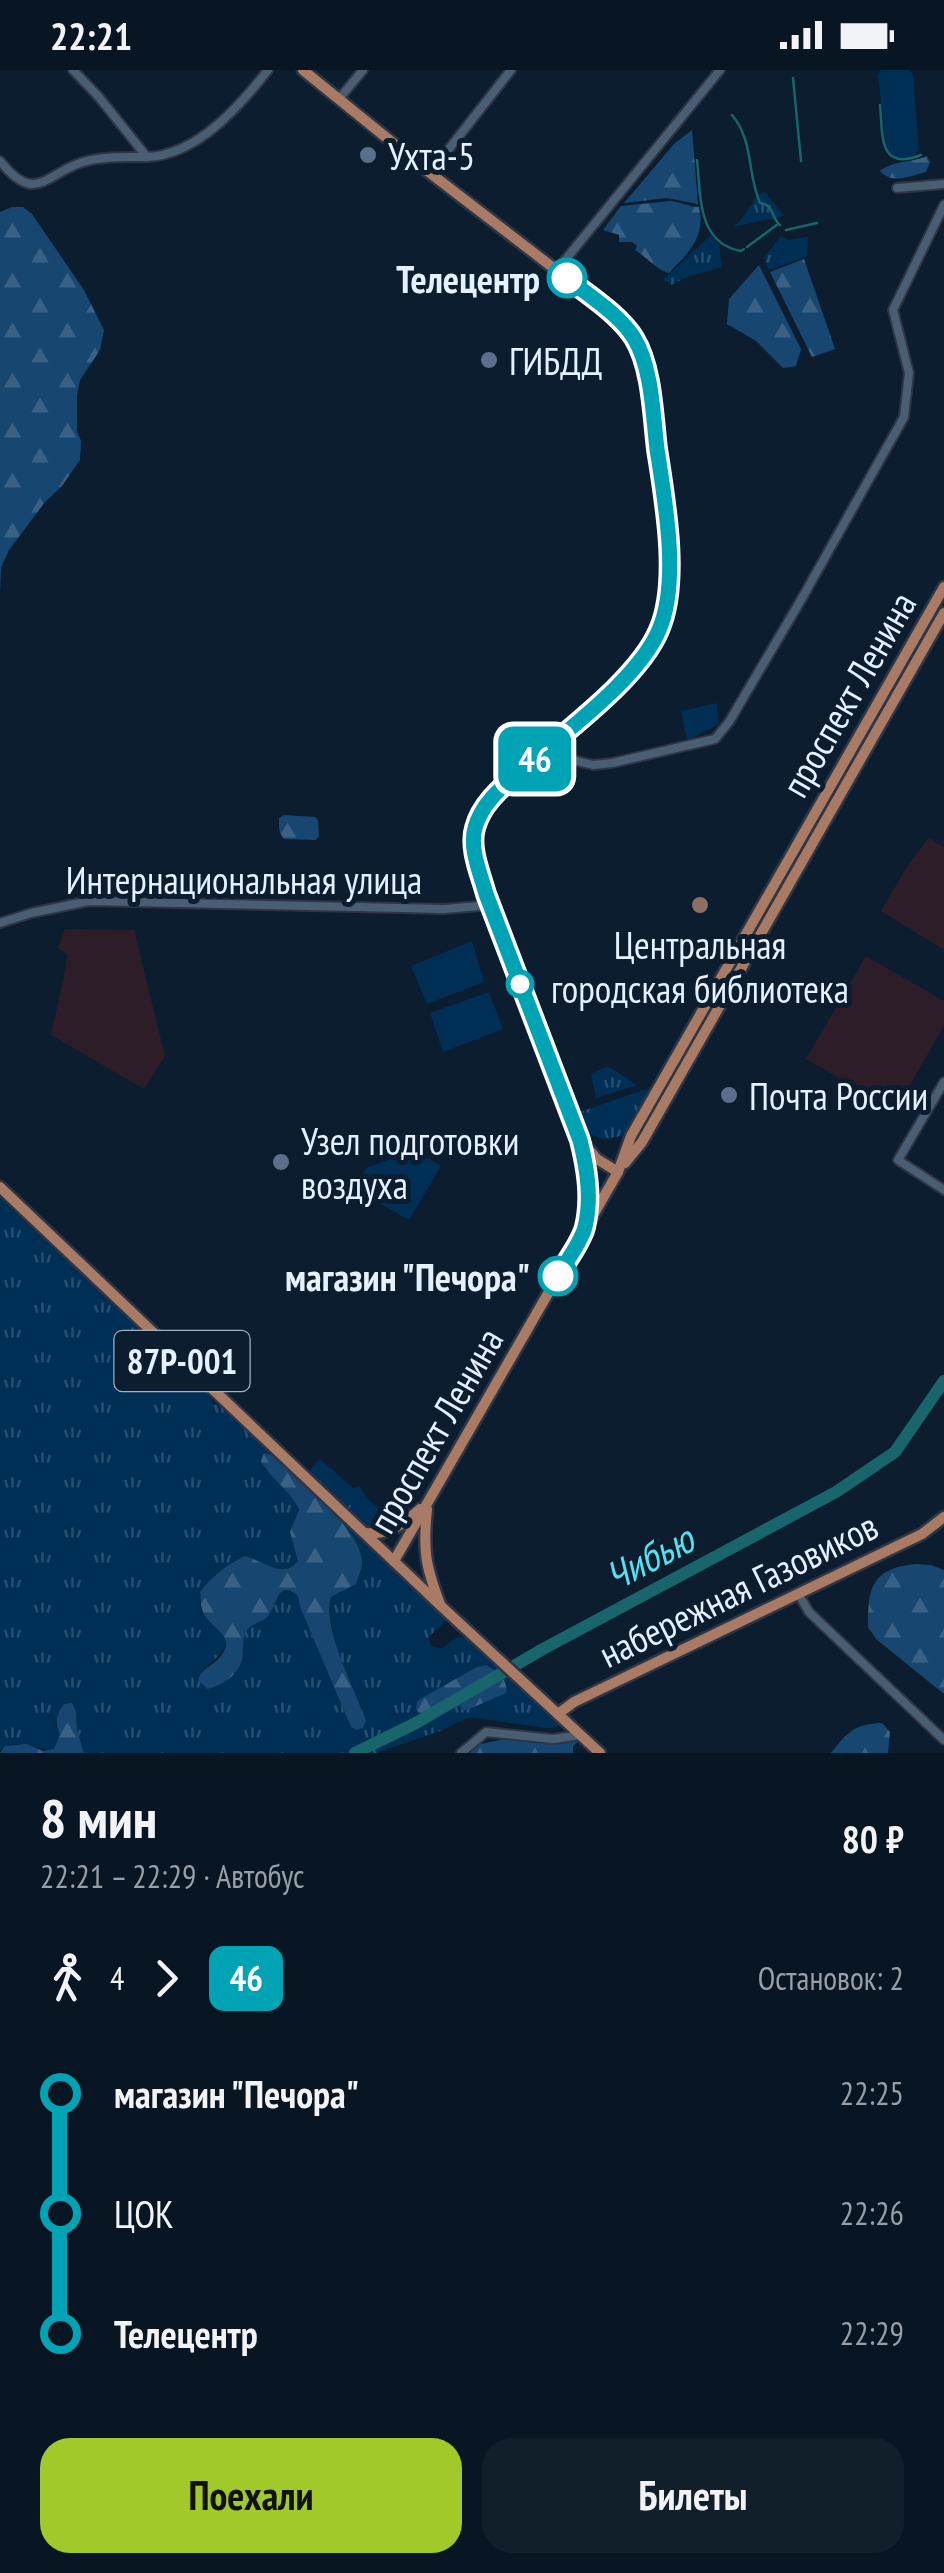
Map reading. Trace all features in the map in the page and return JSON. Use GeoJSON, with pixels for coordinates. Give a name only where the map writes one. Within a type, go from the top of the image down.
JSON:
{"type":"FeatureCollection","features":[{"type":"Feature","properties":{"kind":"main road","name":"Интернациональная улица"},"geometry":{"type":"LineString","coordinates":[[302,70],[612,314],[634,338],[645,365],[670,566],[661,626],[652,645],[609,694],[502,787],[482,809],[473,832],[476,860],[491,906],[580,1140],[588,1179],[584,1230]]}},
{"type":"Feature","properties":{"kind":"main road","name":"проспект Ленина"},"geometry":{"type":"LineString","coordinates":[[618,1172],[631,1136],[944,586]]}},
{"type":"Feature","properties":{"kind":"main road","name":"проспект Ленина"},"geometry":{"type":"LineString","coordinates":[[394,1562],[618,1172],[642,1142],[944,614]]}},
{"type":"Feature","properties":{"kind":"main road","name":"проспект Ленина"},"geometry":{"type":"LineString","coordinates":[[805,830],[816,838]]}},
{"type":"Feature","properties":{"kind":"main road","name":"Интернациональная улица"},"geometry":{"type":"LineString","coordinates":[[580,1140],[618,1172]]}},
{"type":"Feature","properties":{"kind":"main road","name":"87Р-001"},"geometry":{"type":"LineString","coordinates":[[0,1187],[600,1753]]}},
{"type":"Feature","properties":{"kind":"main road"},"geometry":{"type":"LineString","coordinates":[[364,1533],[390,1532],[401,1527],[428,1502]]}},
{"type":"Feature","properties":{"kind":"main road"},"geometry":{"type":"LineString","coordinates":[[428,1502],[424,1546],[427,1572],[441,1606]]}},
{"type":"Feature","properties":{"kind":"main road","name":"набережная Газовиков"},"geometry":{"type":"LineString","coordinates":[[558,1714],[574,1702],[922,1534],[944,1518]]}},
{"type":"Feature","properties":{"kind":"street"},"geometry":{"type":"LineString","coordinates":[[73,70],[146,156]]}},
{"type":"Feature","properties":{"kind":"street"},"geometry":{"type":"LineString","coordinates":[[0,162],[10,174],[29,184],[44,182],[82,162],[161,156],[181,148],[232,114],[268,70]]}},
{"type":"Feature","properties":{"kind":"street"},"geometry":{"type":"LineString","coordinates":[[339,99],[364,70]]}},
{"type":"Feature","properties":{"kind":"street"},"geometry":{"type":"LineString","coordinates":[[430,173],[511,70]]}},
{"type":"Feature","properties":{"kind":"street"},"geometry":{"type":"LineString","coordinates":[[557,270],[720,70]]}},
{"type":"Feature","properties":{"kind":"street"},"geometry":{"type":"LineString","coordinates":[[897,188],[944,184]]}},
{"type":"Feature","properties":{"kind":"street"},"geometry":{"type":"LineString","coordinates":[[548,748],[558,756],[593,765],[612,764],[715,739],[729,722],[904,417],[909,373],[893,310],[944,205]]}},
{"type":"Feature","properties":{"kind":"street","name":"Интернациональная улица"},"geometry":{"type":"LineString","coordinates":[[0,923],[89,901],[444,909],[491,906]]}},
{"type":"Feature","properties":{"kind":"street"},"geometry":{"type":"LineString","coordinates":[[941,1188],[898,1160],[944,1082]]}},
{"type":"Feature","properties":{"kind":"street"},"geometry":{"type":"LineString","coordinates":[[798,1594],[808,1612],[944,1740]]}},
{"type":"Feature","properties":{"kind":"street"},"geometry":{"type":"LineString","coordinates":[[462,1753],[486,1732],[553,1740],[581,1734]]}},
{"type":"Feature","properties":{"kind":"shaded area"},"geometry":{"type":"Polygon","coordinates":[[[929,838],[944,847],[944,950],[881,911],[929,838]]]}},
{"type":"Feature","properties":{"kind":"shaded area"},"geometry":{"type":"Polygon","coordinates":[[[65,929],[134,930],[165,1056],[144,1089],[51,1035],[66,966],[67,954],[58,948],[65,929]]]}},
{"type":"Feature","properties":{"kind":"shaded area"},"geometry":{"type":"Polygon","coordinates":[[[866,956],[944,1001],[944,1026],[895,1111],[806,1059],[866,956]]]}},
{"type":"Feature","properties":{"kind":"green space"},"geometry":{"type":"Polygon","coordinates":[[[881,70],[910,70],[913,74],[919,150],[912,157],[894,157],[886,150],[878,75],[881,70]]]}},
{"type":"Feature","properties":{"kind":"green space"},"geometry":{"type":"Polygon","coordinates":[[[692,130],[698,204],[667,198],[624,203],[674,144],[692,130]]]}},
{"type":"Feature","properties":{"kind":"green space"},"geometry":{"type":"Polygon","coordinates":[[[927,156],[930,162],[926,172],[896,179],[880,171],[891,165],[927,156]]]}},
{"type":"Feature","properties":{"kind":"green space"},"geometry":{"type":"Polygon","coordinates":[[[765,192],[784,216],[733,227],[759,193],[765,192]]]}},
{"type":"Feature","properties":{"kind":"green space"},"geometry":{"type":"Polygon","coordinates":[[[670,201],[699,207],[701,218],[694,243],[669,273],[635,250],[637,246],[632,242],[619,242],[619,235],[603,230],[621,206],[670,201]]]}},
{"type":"Feature","properties":{"kind":"green space"},"geometry":{"type":"Polygon","coordinates":[[[23,207],[32,214],[84,290],[104,330],[100,350],[80,380],[77,396],[80,460],[9,550],[1,568],[0,593],[0,212],[23,207]]]}},
{"type":"Feature","properties":{"kind":"green space"},"geometry":{"type":"Polygon","coordinates":[[[711,235],[719,245],[722,267],[671,285],[664,279],[711,235]]]}},
{"type":"Feature","properties":{"kind":"green space"},"geometry":{"type":"Polygon","coordinates":[[[781,236],[788,240],[808,237],[807,256],[769,270],[764,258],[781,236]]]}},
{"type":"Feature","properties":{"kind":"green space"},"geometry":{"type":"Polygon","coordinates":[[[804,259],[835,349],[812,357],[770,272],[804,259]]]}},
{"type":"Feature","properties":{"kind":"green space"},"geometry":{"type":"Polygon","coordinates":[[[759,265],[801,349],[796,366],[783,368],[756,341],[727,324],[729,299],[759,265]]]}},
{"type":"Feature","properties":{"kind":"green space"},"geometry":{"type":"Polygon","coordinates":[[[717,703],[719,724],[687,740],[681,711],[717,703]]]}},
{"type":"Feature","properties":{"kind":"green space"},"geometry":{"type":"Polygon","coordinates":[[[315,817],[319,836],[316,840],[284,839],[279,818],[315,817]]]}},
{"type":"Feature","properties":{"kind":"green space"},"geometry":{"type":"Polygon","coordinates":[[[472,941],[484,982],[427,1004],[411,966],[472,941]]]}},
{"type":"Feature","properties":{"kind":"green space"},"geometry":{"type":"Polygon","coordinates":[[[489,992],[503,1029],[443,1052],[430,1013],[489,992]]]}},
{"type":"Feature","properties":{"kind":"green space"},"geometry":{"type":"Polygon","coordinates":[[[608,1066],[637,1085],[596,1098],[591,1074],[608,1066]]]}},
{"type":"Feature","properties":{"kind":"green space"},"geometry":{"type":"Polygon","coordinates":[[[649,1091],[623,1135],[606,1140],[589,1134],[580,1112],[649,1091]]]}},
{"type":"Feature","properties":{"kind":"green space"},"geometry":{"type":"Polygon","coordinates":[[[414,1150],[441,1166],[409,1220],[354,1189],[366,1168],[414,1150]]]}},
{"type":"Feature","properties":{"kind":"green space"},"geometry":{"type":"Polygon","coordinates":[[[0,1198],[210,1393],[213,1403],[229,1411],[444,1614],[445,1621],[430,1636],[432,1647],[442,1648],[459,1636],[474,1642],[560,1722],[557,1727],[546,1728],[470,1717],[376,1753],[84,1753],[76,1712],[55,1723],[60,1735],[55,1749],[13,1745],[0,1750],[0,1198]],[[268,1453],[264,1468],[285,1488],[297,1507],[299,1561],[284,1569],[257,1560],[238,1564],[224,1568],[206,1584],[200,1592],[201,1609],[223,1633],[225,1645],[201,1671],[241,1661],[246,1630],[268,1616],[286,1590],[298,1596],[351,1727],[362,1709],[331,1622],[331,1597],[343,1592],[333,1512],[268,1453]],[[485,1665],[477,1667],[425,1714],[452,1699],[464,1710],[507,1687],[485,1665]]]}},
{"type":"Feature","properties":{"kind":"green space"},"geometry":{"type":"Polygon","coordinates":[[[264,1453],[272,1455],[326,1504],[359,1549],[362,1565],[356,1584],[331,1597],[329,1610],[335,1642],[366,1721],[363,1728],[351,1727],[298,1596],[291,1591],[282,1592],[268,1616],[248,1629],[242,1660],[233,1675],[207,1689],[198,1679],[221,1656],[226,1643],[202,1610],[200,1592],[205,1586],[245,1556],[280,1569],[298,1561],[290,1532],[299,1510],[261,1461],[264,1453]]]}},
{"type":"Feature","properties":{"kind":"green space"},"geometry":{"type":"Polygon","coordinates":[[[320,1459],[383,1509],[403,1509],[419,1493],[394,1525],[367,1529],[308,1472],[320,1459]]]}},
{"type":"Feature","properties":{"kind":"green space"},"geometry":{"type":"Polygon","coordinates":[[[916,1564],[944,1570],[944,1694],[876,1639],[868,1627],[869,1601],[876,1582],[890,1570],[916,1564]]]}},
{"type":"Feature","properties":{"kind":"green space"},"geometry":{"type":"Polygon","coordinates":[[[486,1665],[504,1680],[506,1693],[467,1710],[452,1699],[424,1714],[416,1709],[422,1698],[486,1665]]]}},
{"type":"Feature","properties":{"kind":"green space"},"geometry":{"type":"Polygon","coordinates":[[[72,1703],[84,1753],[0,1753],[5,1746],[26,1744],[43,1751],[54,1749],[60,1735],[57,1716],[64,1704],[72,1703]]]}},
{"type":"Feature","properties":{"kind":"green space"},"geometry":{"type":"Polygon","coordinates":[[[882,1723],[890,1732],[888,1753],[831,1753],[852,1730],[882,1723]]]}},
{"type":"Feature","properties":{"kind":"green space"},"geometry":{"type":"Polygon","coordinates":[[[505,1739],[561,1744],[579,1740],[573,1753],[465,1753],[476,1745],[505,1739]]]}},
{"type":"Feature","properties":{"kind":"waterway"},"geometry":{"type":"LineString","coordinates":[[793,78],[801,161]]}},
{"type":"Feature","properties":{"kind":"waterway"},"geometry":{"type":"LineString","coordinates":[[880,105],[883,138],[890,155],[897,159],[921,155]]}},
{"type":"Feature","properties":{"kind":"waterway"},"geometry":{"type":"LineString","coordinates":[[732,115],[744,136],[760,203],[768,206],[780,225]]}},
{"type":"Feature","properties":{"kind":"waterway"},"geometry":{"type":"LineString","coordinates":[[697,160],[701,203],[709,228],[727,246],[744,249]]}},
{"type":"Feature","properties":{"kind":"waterway"},"geometry":{"type":"LineString","coordinates":[[786,230],[817,223]]}},
{"type":"Feature","properties":{"kind":"waterway"},"geometry":{"type":"LineString","coordinates":[[747,247],[778,224]]}},
{"type":"Feature","properties":{"kind":"waterway","name":"Чибью"},"geometry":{"type":"LineString","coordinates":[[355,1753],[836,1492],[895,1452],[944,1381]]}},
{"type":"Feature","properties":{"kind":"waterway"},"geometry":{"type":"LineString","coordinates":[[372,1745],[375,1753]]}},
{"type":"Feature","properties":{"kind":"bus line","name":"46"},"geometry":{"type":"LineString","coordinates":[[558,1276],[584,1230],[588,1198],[586,1162],[486,894],[473,832],[482,809],[502,787],[609,694],[652,645],[667,602],[670,566],[645,365],[634,338],[612,314],[567,278]]}},
{"type":"Feature","properties":{"kind":"place","name":"Ухта-5"},"geometry":{"type":"Point","coordinates":[368,155]}},
{"type":"Feature","properties":{"kind":"place","name":"Телецентр"},"geometry":{"type":"Point","coordinates":[567,278]}},
{"type":"Feature","properties":{"kind":"place","name":"ГИБДД"},"geometry":{"type":"Point","coordinates":[489,360]}},
{"type":"Feature","properties":{"kind":"place","name":"Центральная городская библиотека"},"geometry":{"type":"Point","coordinates":[700,905]}},
{"type":"Feature","properties":{"kind":"place","name":"Почта России"},"geometry":{"type":"Point","coordinates":[729,1095]}},
{"type":"Feature","properties":{"kind":"place","name":"Узел подготовки воздуха"},"geometry":{"type":"Point","coordinates":[281,1162]}},
{"type":"Feature","properties":{"kind":"place","name":"магазин \"Печора\""},"geometry":{"type":"Point","coordinates":[558,1276]}}]}
